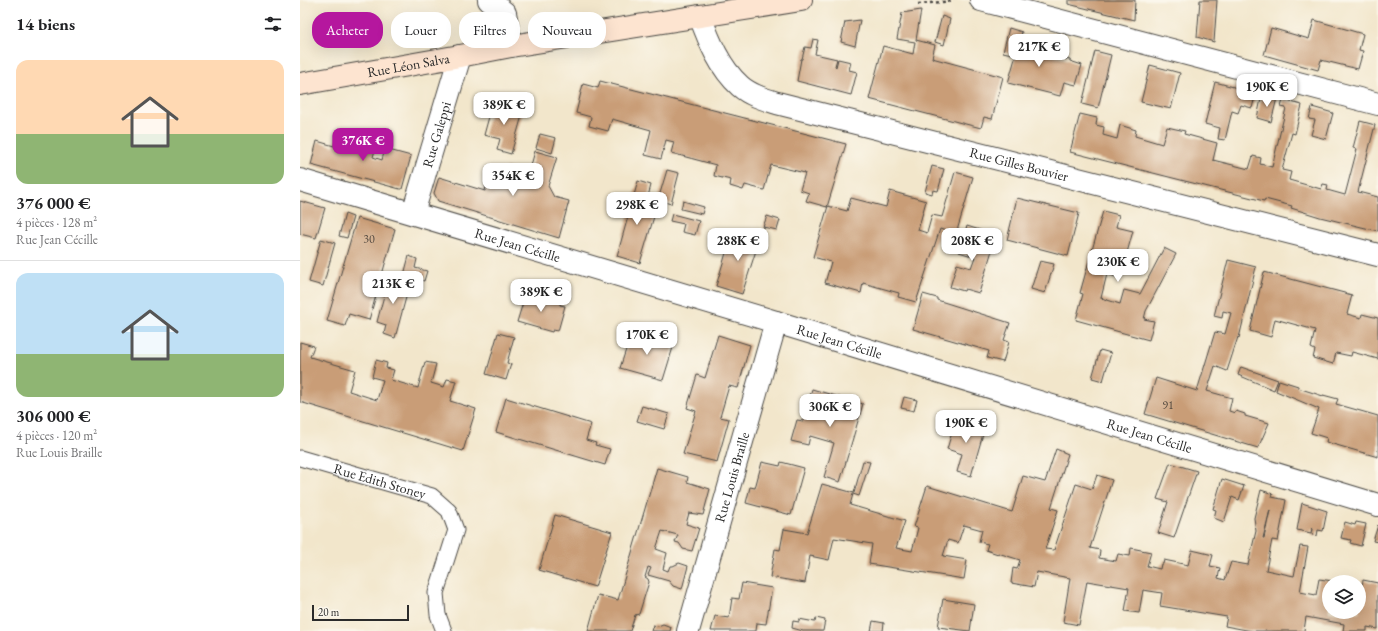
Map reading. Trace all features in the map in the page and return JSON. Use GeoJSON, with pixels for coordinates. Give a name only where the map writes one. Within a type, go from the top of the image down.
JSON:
{"type":"FeatureCollection","features":[{"type":"Feature","properties":{"kind":"street"},"geometry":{"type":"LineString","coordinates":[[489,0],[504,12]]}},
{"type":"Feature","properties":{"kind":"street","name":"Rue Léon Salva"},"geometry":{"type":"LineString","coordinates":[[520,45],[801,0]]}},
{"type":"Feature","properties":{"kind":"street"},"geometry":{"type":"LineString","coordinates":[[981,0],[1378,104]]}},
{"type":"Feature","properties":{"kind":"street","name":"Rue Gilles Bouvier"},"geometry":{"type":"LineString","coordinates":[[700,16],[721,63],[740,86],[757,96],[1378,256]]}},
{"type":"Feature","properties":{"kind":"street","name":"Rue Léon Salva"},"geometry":{"type":"LineString","coordinates":[[300,84],[501,48]]}},
{"type":"Feature","properties":{"kind":"street","name":"Rue Galeppi"},"geometry":{"type":"LineString","coordinates":[[413,213],[460,56]]}},
{"type":"Feature","properties":{"kind":"street","name":"Rue Jean Cécille"},"geometry":{"type":"LineString","coordinates":[[300,180],[776,322],[1378,505]]}},
{"type":"Feature","properties":{"kind":"street","name":"Rue Louis Braille"},"geometry":{"type":"LineString","coordinates":[[688,631],[776,322]]}},
{"type":"Feature","properties":{"kind":"lane","name":"Rue Edith Stoney"},"geometry":{"type":"LineString","coordinates":[[300,458],[432,496],[449,511],[456,530],[436,593],[438,615],[444,631]]}},
{"type":"Feature","properties":{"kind":"path"},"geometry":{"type":"LineString","coordinates":[[918,4],[958,0]]}},
{"type":"Feature","properties":{"kind":"building"},"geometry":{"type":"Polygon","coordinates":[[[1068,0],[1135,0],[1134,20],[1068,4],[1068,0]]]}},
{"type":"Feature","properties":{"kind":"building"},"geometry":{"type":"Polygon","coordinates":[[[1200,0],[1217,0],[1214,42],[1197,37],[1200,0]]]}},
{"type":"Feature","properties":{"kind":"building"},"geometry":{"type":"Polygon","coordinates":[[[921,10],[916,40],[935,45],[932,58],[1003,77],[992,119],[984,117],[981,128],[869,99],[883,46],[913,54],[915,42],[897,39],[902,13],[921,10]]]}},
{"type":"Feature","properties":{"kind":"building"},"geometry":{"type":"Polygon","coordinates":[[[942,16],[950,19],[944,45],[935,42],[942,16]]]}},
{"type":"Feature","properties":{"kind":"building"},"geometry":{"type":"Polygon","coordinates":[[[860,20],[855,46],[841,42],[845,22],[860,20]]]}},
{"type":"Feature","properties":{"kind":"building"},"geometry":{"type":"Polygon","coordinates":[[[1314,20],[1363,34],[1359,50],[1363,51],[1358,69],[1321,60],[1318,70],[1264,55],[1271,28],[1309,39],[1314,20]]]}},
{"type":"Feature","properties":{"kind":"building"},"geometry":{"type":"Polygon","coordinates":[[[1009,28],[1022,32],[1018,47],[1070,60],[1082,65],[1076,85],[1064,82],[1060,96],[1008,83],[1016,55],[1003,52],[1009,28]]]}},
{"type":"Feature","properties":{"kind":"building"},"geometry":{"type":"Polygon","coordinates":[[[813,39],[818,40],[815,54],[837,59],[836,67],[838,59],[851,62],[849,70],[857,72],[851,95],[797,81],[805,47],[811,48],[813,39]]]}},
{"type":"Feature","properties":{"kind":"building"},"geometry":{"type":"Polygon","coordinates":[[[1095,51],[1111,55],[1098,108],[1082,104],[1095,51]]]}},
{"type":"Feature","properties":{"kind":"building"},"geometry":{"type":"Polygon","coordinates":[[[1150,65],[1180,73],[1171,109],[1141,102],[1150,65]]]}},
{"type":"Feature","properties":{"kind":"building"},"geometry":{"type":"Polygon","coordinates":[[[600,81],[846,144],[827,207],[806,201],[809,193],[800,190],[805,173],[771,165],[764,190],[745,185],[743,190],[730,186],[731,180],[714,176],[716,165],[671,153],[674,142],[666,140],[661,159],[645,155],[651,130],[612,119],[608,131],[589,126],[591,117],[576,113],[583,84],[598,88],[600,81]]]}},
{"type":"Feature","properties":{"kind":"building"},"geometry":{"type":"Polygon","coordinates":[[[1215,82],[1256,93],[1252,108],[1241,105],[1238,113],[1232,111],[1225,140],[1218,139],[1220,128],[1205,124],[1215,82]]]}},
{"type":"Feature","properties":{"kind":"building"},"geometry":{"type":"Polygon","coordinates":[[[1262,94],[1277,98],[1271,122],[1257,118],[1262,94]]]}},
{"type":"Feature","properties":{"kind":"building"},"geometry":{"type":"Polygon","coordinates":[[[1283,100],[1302,105],[1295,134],[1292,133],[1282,170],[1291,172],[1289,180],[1321,189],[1323,184],[1328,185],[1327,190],[1345,195],[1357,149],[1353,148],[1360,121],[1375,125],[1358,192],[1378,197],[1378,231],[1320,217],[1291,208],[1292,206],[1265,199],[1264,201],[1070,152],[1080,114],[1097,118],[1096,125],[1104,127],[1103,135],[1117,139],[1120,125],[1136,130],[1135,136],[1162,144],[1167,127],[1185,131],[1184,134],[1217,143],[1213,160],[1249,169],[1253,156],[1261,158],[1260,164],[1272,167],[1286,108],[1281,107],[1283,100]]]}},
{"type":"Feature","properties":{"kind":"building"},"geometry":{"type":"Polygon","coordinates":[[[493,102],[523,112],[511,154],[497,150],[500,139],[484,135],[493,102]]]}},
{"type":"Feature","properties":{"kind":"building"},"geometry":{"type":"Polygon","coordinates":[[[1312,107],[1333,113],[1326,139],[1311,135],[1315,120],[1309,119],[1312,107]]]}},
{"type":"Feature","properties":{"kind":"building"},"geometry":{"type":"Polygon","coordinates":[[[540,134],[556,138],[552,153],[536,148],[540,134]]]}},
{"type":"Feature","properties":{"kind":"building"},"geometry":{"type":"Polygon","coordinates":[[[362,136],[378,140],[373,157],[382,160],[385,149],[411,156],[402,189],[311,165],[317,141],[334,146],[337,138],[360,145],[362,136]]]}},
{"type":"Feature","properties":{"kind":"building"},"geometry":{"type":"Polygon","coordinates":[[[535,151],[557,157],[548,186],[554,197],[569,201],[559,238],[438,201],[434,193],[439,177],[485,191],[489,174],[503,178],[506,167],[529,173],[535,151]]]}},
{"type":"Feature","properties":{"kind":"building"},"geometry":{"type":"Polygon","coordinates":[[[932,166],[944,169],[938,191],[933,190],[932,194],[925,192],[932,166]]]}},
{"type":"Feature","properties":{"kind":"building"},"geometry":{"type":"Polygon","coordinates":[[[667,170],[679,173],[671,204],[658,200],[667,170]]]}},
{"type":"Feature","properties":{"kind":"building"},"geometry":{"type":"Polygon","coordinates":[[[955,172],[973,177],[956,234],[940,229],[916,302],[898,297],[899,293],[863,283],[861,293],[825,283],[831,262],[813,257],[828,206],[847,211],[851,198],[886,207],[890,191],[926,201],[918,230],[927,233],[932,215],[942,217],[955,172]]]}},
{"type":"Feature","properties":{"kind":"building"},"geometry":{"type":"Polygon","coordinates":[[[638,181],[651,185],[645,208],[656,210],[640,263],[617,256],[638,181]]]}},
{"type":"Feature","properties":{"kind":"building"},"geometry":{"type":"Polygon","coordinates":[[[1017,198],[1079,213],[1068,256],[1007,240],[1017,198]]]}},
{"type":"Feature","properties":{"kind":"building"},"geometry":{"type":"Polygon","coordinates":[[[300,201],[325,208],[316,238],[300,234],[300,201]]]}},
{"type":"Feature","properties":{"kind":"building"},"geometry":{"type":"Polygon","coordinates":[[[683,201],[704,207],[702,214],[681,209],[683,201]]]}},
{"type":"Feature","properties":{"kind":"building"},"geometry":{"type":"Polygon","coordinates":[[[1103,211],[1119,215],[1116,227],[1133,231],[1120,278],[1107,274],[1101,298],[1120,304],[1124,290],[1140,294],[1164,248],[1176,254],[1146,311],[1144,319],[1154,321],[1149,340],[1076,320],[1083,294],[1080,293],[1103,211]]]}},
{"type":"Feature","properties":{"kind":"building"},"geometry":{"type":"Polygon","coordinates":[[[345,214],[353,217],[347,238],[339,236],[345,214]]]}},
{"type":"Feature","properties":{"kind":"building"},"geometry":{"type":"Polygon","coordinates":[[[672,214],[699,221],[695,235],[682,232],[684,224],[670,221],[672,214]]]}},
{"type":"Feature","properties":{"kind":"building"},"geometry":{"type":"Polygon","coordinates":[[[767,216],[780,220],[777,230],[763,227],[767,216]]]}},
{"type":"Feature","properties":{"kind":"building"},"geometry":{"type":"Polygon","coordinates":[[[357,218],[395,229],[369,320],[349,314],[345,326],[327,321],[357,218]]]}},
{"type":"Feature","properties":{"kind":"building"},"geometry":{"type":"Polygon","coordinates":[[[967,226],[983,231],[980,243],[993,247],[979,293],[950,287],[957,264],[971,268],[975,257],[959,252],[967,226]]]}},
{"type":"Feature","properties":{"kind":"building"},"geometry":{"type":"Polygon","coordinates":[[[733,230],[760,238],[742,294],[716,286],[733,230]]]}},
{"type":"Feature","properties":{"kind":"building"},"geometry":{"type":"Polygon","coordinates":[[[321,239],[335,243],[323,286],[309,282],[321,239]]]}},
{"type":"Feature","properties":{"kind":"building"},"geometry":{"type":"Polygon","coordinates":[[[409,256],[417,259],[415,268],[427,271],[424,281],[404,275],[409,256]]]}},
{"type":"Feature","properties":{"kind":"building"},"geometry":{"type":"Polygon","coordinates":[[[1228,260],[1256,267],[1239,338],[1238,337],[1227,371],[1215,366],[1207,391],[1232,398],[1229,411],[1235,413],[1236,411],[1245,414],[1245,416],[1269,423],[1258,448],[1145,414],[1156,378],[1197,391],[1215,332],[1225,334],[1231,313],[1223,311],[1222,318],[1214,316],[1228,260]]]}},
{"type":"Feature","properties":{"kind":"building"},"geometry":{"type":"Polygon","coordinates":[[[1040,261],[1054,264],[1045,293],[1031,289],[1040,261]]]}},
{"type":"Feature","properties":{"kind":"building"},"geometry":{"type":"Polygon","coordinates":[[[1264,272],[1352,295],[1347,314],[1361,318],[1362,314],[1378,318],[1378,359],[1352,352],[1351,356],[1336,353],[1333,364],[1313,358],[1315,350],[1311,348],[1315,330],[1275,319],[1271,337],[1250,331],[1264,272]]]}},
{"type":"Feature","properties":{"kind":"building"},"geometry":{"type":"Polygon","coordinates":[[[390,273],[402,277],[399,288],[408,290],[395,338],[384,334],[386,325],[377,322],[390,273]]]}},
{"type":"Feature","properties":{"kind":"building"},"geometry":{"type":"Polygon","coordinates":[[[526,293],[560,303],[560,305],[565,306],[558,331],[553,330],[552,332],[517,322],[526,293]]]}},
{"type":"Feature","properties":{"kind":"building"},"geometry":{"type":"Polygon","coordinates":[[[923,294],[937,298],[937,300],[1010,323],[1004,340],[1009,342],[1003,362],[987,358],[989,351],[913,329],[923,294]]]}},
{"type":"Feature","properties":{"kind":"building"},"geometry":{"type":"Polygon","coordinates":[[[632,331],[674,344],[663,380],[620,368],[632,331]]]}},
{"type":"Feature","properties":{"kind":"building"},"geometry":{"type":"Polygon","coordinates":[[[498,333],[514,337],[507,363],[511,364],[506,380],[486,374],[498,333]]]}},
{"type":"Feature","properties":{"kind":"building"},"geometry":{"type":"Polygon","coordinates":[[[718,335],[750,345],[738,388],[729,386],[720,417],[729,419],[717,462],[683,454],[696,411],[687,408],[697,375],[705,378],[718,335]]]}},
{"type":"Feature","properties":{"kind":"building"},"geometry":{"type":"Polygon","coordinates":[[[300,342],[314,346],[310,357],[355,370],[349,391],[377,400],[383,380],[372,377],[376,360],[387,363],[386,368],[394,370],[391,380],[418,388],[425,362],[436,364],[431,383],[444,387],[447,379],[456,381],[450,401],[476,409],[463,451],[300,402],[300,342]]]}},
{"type":"Feature","properties":{"kind":"building"},"geometry":{"type":"Polygon","coordinates":[[[1100,350],[1111,353],[1103,381],[1092,378],[1100,350]]]}},
{"type":"Feature","properties":{"kind":"building"},"geometry":{"type":"Polygon","coordinates":[[[1241,367],[1278,380],[1274,390],[1238,375],[1241,367]]]}},
{"type":"Feature","properties":{"kind":"building"},"geometry":{"type":"Polygon","coordinates":[[[1279,380],[1298,386],[1298,388],[1338,399],[1336,404],[1378,416],[1378,457],[1326,442],[1327,438],[1311,433],[1319,409],[1276,391],[1279,380]]]}},
{"type":"Feature","properties":{"kind":"building"},"geometry":{"type":"Polygon","coordinates":[[[812,389],[863,404],[840,482],[824,477],[834,443],[810,436],[808,445],[791,441],[797,420],[803,421],[812,389]]]}},
{"type":"Feature","properties":{"kind":"building"},"geometry":{"type":"Polygon","coordinates":[[[904,397],[917,400],[914,411],[901,408],[904,397]]]}},
{"type":"Feature","properties":{"kind":"building"},"geometry":{"type":"Polygon","coordinates":[[[506,398],[591,424],[586,440],[596,443],[595,445],[610,449],[605,465],[496,432],[506,398]]]}},
{"type":"Feature","properties":{"kind":"building"},"geometry":{"type":"Polygon","coordinates":[[[642,406],[669,414],[664,429],[637,421],[642,406]]]}},
{"type":"Feature","properties":{"kind":"building"},"geometry":{"type":"Polygon","coordinates":[[[956,419],[985,427],[971,476],[957,472],[962,454],[947,449],[956,419]]]}},
{"type":"Feature","properties":{"kind":"building"},"geometry":{"type":"Polygon","coordinates":[[[1056,449],[1068,454],[1051,508],[1058,510],[1045,549],[1054,550],[1076,484],[1092,489],[1097,475],[1112,480],[1090,548],[1100,550],[1099,558],[1116,561],[1118,554],[1130,556],[1131,548],[1151,552],[1147,566],[1160,569],[1164,560],[1188,565],[1192,550],[1213,555],[1210,566],[1220,568],[1218,578],[1225,580],[1231,562],[1248,565],[1256,531],[1254,518],[1261,490],[1273,494],[1272,497],[1286,500],[1278,541],[1272,540],[1266,570],[1294,576],[1300,546],[1308,547],[1300,592],[1316,595],[1319,579],[1322,579],[1322,619],[1366,619],[1366,581],[1378,583],[1378,629],[1367,627],[1367,631],[1343,631],[1344,624],[1306,617],[1304,631],[1252,631],[1225,626],[1227,617],[1160,606],[1162,593],[1143,590],[1139,613],[1125,611],[1129,588],[1087,581],[1079,625],[1063,622],[1070,578],[1037,572],[1034,587],[1011,583],[1013,568],[1017,569],[1020,560],[986,550],[988,544],[979,542],[982,530],[964,525],[958,543],[948,540],[943,556],[967,560],[964,579],[869,564],[872,544],[834,538],[829,560],[810,556],[805,583],[770,577],[775,549],[780,550],[784,529],[807,533],[822,484],[854,493],[863,461],[870,462],[859,496],[853,494],[850,505],[905,521],[896,548],[912,551],[918,528],[914,527],[927,486],[1012,512],[1023,476],[1045,482],[1056,449]],[[1270,510],[1263,538],[1264,538],[1270,510]]]}},
{"type":"Feature","properties":{"kind":"building"},"geometry":{"type":"Polygon","coordinates":[[[762,462],[780,466],[781,462],[804,468],[791,515],[746,503],[750,487],[755,488],[762,462]]]}},
{"type":"Feature","properties":{"kind":"building"},"geometry":{"type":"Polygon","coordinates":[[[1170,463],[1197,471],[1174,538],[1158,533],[1168,502],[1157,499],[1170,463]]]}},
{"type":"Feature","properties":{"kind":"building"},"geometry":{"type":"Polygon","coordinates":[[[657,468],[688,477],[687,482],[710,489],[703,515],[689,513],[686,524],[699,528],[692,551],[683,549],[679,543],[675,542],[678,535],[662,531],[656,549],[667,553],[663,569],[668,571],[670,566],[679,563],[688,566],[682,589],[673,586],[669,581],[648,575],[651,568],[648,567],[645,577],[649,582],[639,614],[635,615],[630,631],[588,631],[598,595],[618,600],[657,468]]]}},
{"type":"Feature","properties":{"kind":"building"},"geometry":{"type":"Polygon","coordinates":[[[1222,479],[1244,486],[1239,500],[1232,497],[1224,522],[1214,518],[1216,510],[1213,509],[1222,479]]]}},
{"type":"Feature","properties":{"kind":"building"},"geometry":{"type":"Polygon","coordinates":[[[1302,503],[1327,511],[1323,531],[1318,530],[1317,536],[1312,535],[1312,528],[1311,533],[1297,530],[1302,503]]]}},
{"type":"Feature","properties":{"kind":"building"},"geometry":{"type":"Polygon","coordinates":[[[555,515],[612,532],[595,587],[539,570],[555,515]]]}},
{"type":"Feature","properties":{"kind":"building"},"geometry":{"type":"Polygon","coordinates":[[[1345,522],[1355,525],[1356,522],[1366,524],[1361,546],[1350,543],[1351,540],[1341,538],[1345,522]]]}},
{"type":"Feature","properties":{"kind":"building"},"geometry":{"type":"Polygon","coordinates":[[[1378,525],[1378,542],[1373,541],[1378,525]]]}},
{"type":"Feature","properties":{"kind":"building"},"geometry":{"type":"Polygon","coordinates":[[[742,583],[772,588],[766,624],[757,623],[756,631],[711,631],[715,616],[729,618],[732,598],[739,599],[742,583]]]}},
{"type":"Feature","properties":{"kind":"building"},"geometry":{"type":"Polygon","coordinates":[[[943,599],[974,604],[970,631],[938,627],[943,599]]]}},
{"type":"Feature","properties":{"kind":"building"},"geometry":{"type":"Polygon","coordinates":[[[816,618],[825,620],[823,631],[803,631],[792,628],[793,621],[799,622],[799,619],[815,622],[816,618]]]}},
{"type":"Feature","properties":{"kind":"building"},"geometry":{"type":"Polygon","coordinates":[[[873,621],[884,623],[883,631],[871,631],[873,621]]]}},
{"type":"Feature","properties":{"kind":"building"},"geometry":{"type":"Polygon","coordinates":[[[663,624],[671,627],[670,631],[651,631],[653,625],[658,626],[663,624]]]}}]}
